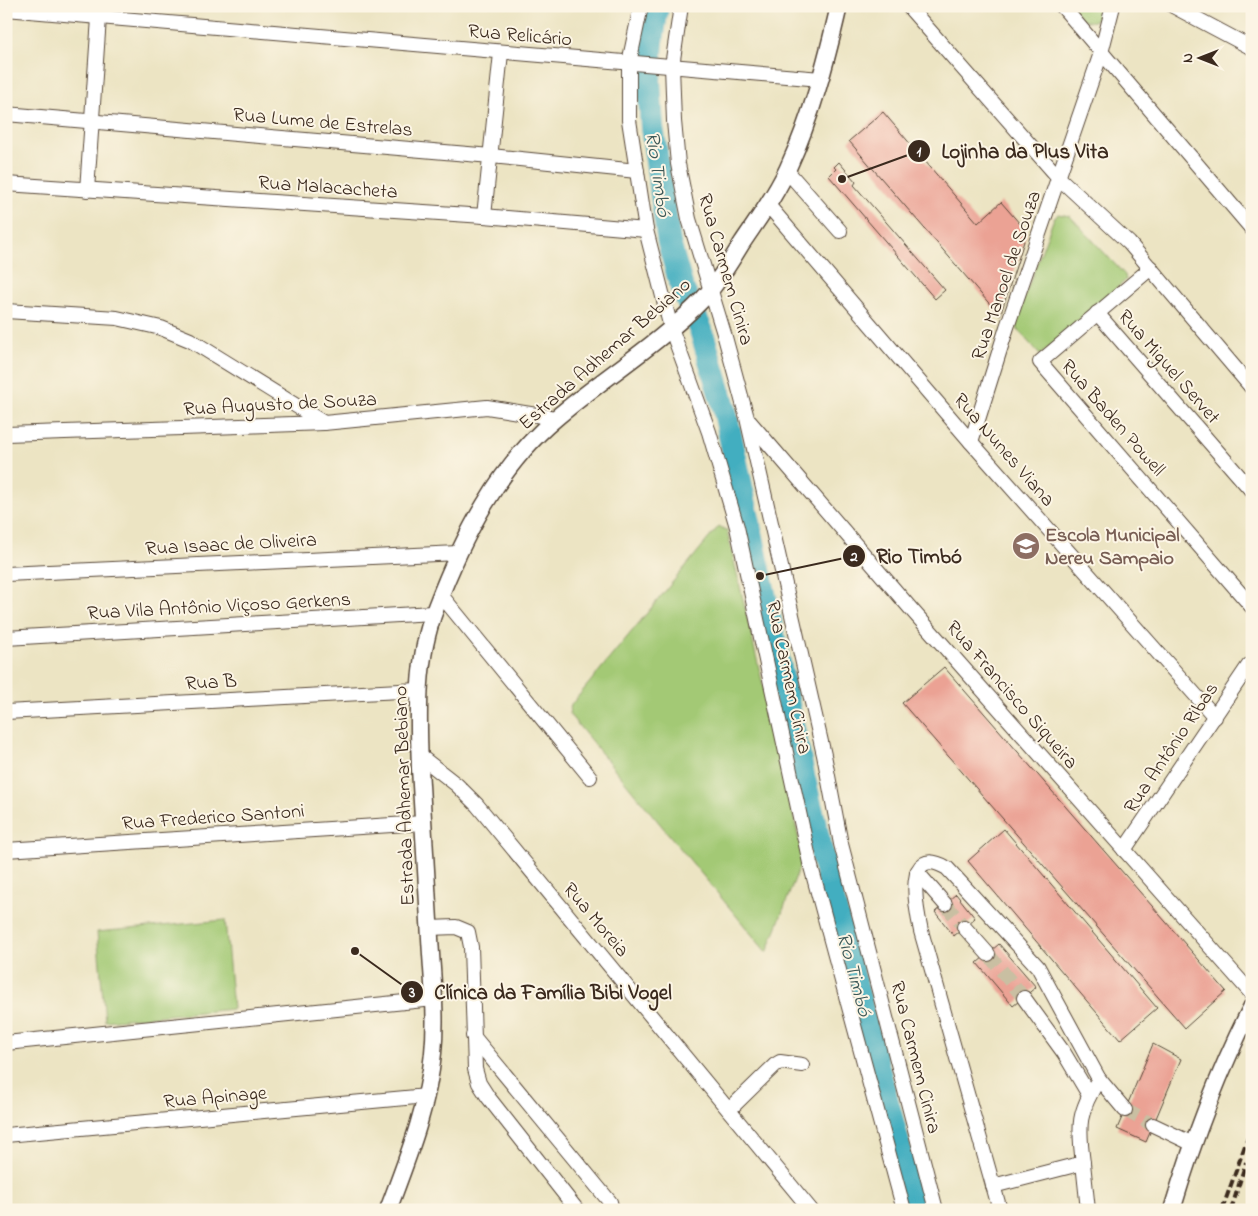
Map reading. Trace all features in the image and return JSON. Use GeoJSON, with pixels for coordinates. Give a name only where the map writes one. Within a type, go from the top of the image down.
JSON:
{"type":"FeatureCollection","features":[{"type":"Feature","properties":{"kind":"main road","name":"Estrada Adhemar Bebiano"},"geometry":{"type":"LineString","coordinates":[[388,1210],[427,1096],[433,1051],[434,999],[423,823],[418,690],[422,662],[434,612],[458,553],[495,488],[513,464],[555,418],[675,324],[707,294],[768,205],[787,171],[806,127],[821,79],[839,6]]}},
{"type":"Feature","properties":{"kind":"main road"},"geometry":{"type":"LineString","coordinates":[[1172,1210],[1193,1144],[1224,1064],[1252,1006]]}},
{"type":"Feature","properties":{"kind":"street","name":"Rua Carmem Cinira"},"geometry":{"type":"LineString","coordinates":[[641,6],[633,63],[629,120],[646,230],[734,517],[810,863],[904,1210]]}},
{"type":"Feature","properties":{"kind":"street","name":"Rua Carmem Cinira"},"geometry":{"type":"LineString","coordinates":[[681,6],[668,66],[678,164],[689,219],[707,294],[747,418],[824,755],[841,844],[936,1210]]}},
{"type":"Feature","properties":{"kind":"street"},"geometry":{"type":"LineString","coordinates":[[908,6],[1059,178],[1129,243],[1252,388]]}},
{"type":"Feature","properties":{"kind":"street"},"geometry":{"type":"LineString","coordinates":[[1062,6],[1252,229]]}},
{"type":"Feature","properties":{"kind":"street","name":"Rua Manoel de Souza"},"geometry":{"type":"LineString","coordinates":[[972,442],[1007,327],[1101,53],[1113,6]]}},
{"type":"Feature","properties":{"kind":"street"},"geometry":{"type":"LineString","coordinates":[[1173,6],[1252,48]]}},
{"type":"Feature","properties":{"kind":"street","name":"Rua Relicário"},"geometry":{"type":"LineString","coordinates":[[6,9],[821,79]]}},
{"type":"Feature","properties":{"kind":"street"},"geometry":{"type":"LineString","coordinates":[[87,190],[99,18]]}},
{"type":"Feature","properties":{"kind":"street"},"geometry":{"type":"LineString","coordinates":[[484,216],[501,53]]}},
{"type":"Feature","properties":{"kind":"street","name":"Rua Lume de Estrelas"},"geometry":{"type":"LineString","coordinates":[[6,114],[490,156],[637,171]]}},
{"type":"Feature","properties":{"kind":"street"},"geometry":{"type":"LineString","coordinates":[[787,171],[840,230]]}},
{"type":"Feature","properties":{"kind":"street","name":"Rua Malacacheta"},"geometry":{"type":"LineString","coordinates":[[6,184],[484,216],[646,230]]}},
{"type":"Feature","properties":{"kind":"street","name":"Rua Nunes Viana"},"geometry":{"type":"LineString","coordinates":[[768,205],[972,442],[1214,717]]}},
{"type":"Feature","properties":{"kind":"street","name":"Rua Baden Powell"},"geometry":{"type":"LineString","coordinates":[[1151,268],[1040,362],[1252,607]]}},
{"type":"Feature","properties":{"kind":"street"},"geometry":{"type":"LineString","coordinates":[[6,311],[117,318],[161,328],[190,340],[324,423]]}},
{"type":"Feature","properties":{"kind":"street","name":"Rua Miguel Servet"},"geometry":{"type":"LineString","coordinates":[[1098,313],[1252,491]]}},
{"type":"Feature","properties":{"kind":"street","name":"Rua Augusto de Souza"},"geometry":{"type":"LineString","coordinates":[[6,434],[324,423],[487,407],[555,418]]}},
{"type":"Feature","properties":{"kind":"street","name":"Rua Francisco Siqueira"},"geometry":{"type":"LineString","coordinates":[[747,418],[1252,994]]}},
{"type":"Feature","properties":{"kind":"street","name":"Rua Isaac de Oliveira"},"geometry":{"type":"LineString","coordinates":[[6,574],[458,553]]}},
{"type":"Feature","properties":{"kind":"street"},"geometry":{"type":"LineString","coordinates":[[441,595],[590,777]]}},
{"type":"Feature","properties":{"kind":"street","name":"Rua Vila Antônio Viçoso Gerkens"},"geometry":{"type":"LineString","coordinates":[[6,638],[434,612]]}},
{"type":"Feature","properties":{"kind":"street","name":"Rua Antônio Ribas"},"geometry":{"type":"LineString","coordinates":[[1124,850],[1249,665]]}},
{"type":"Feature","properties":{"kind":"street","name":"Rua B"},"geometry":{"type":"LineString","coordinates":[[6,712],[418,690]]}},
{"type":"Feature","properties":{"kind":"street","name":"Rua Moreia"},"geometry":{"type":"LineString","coordinates":[[420,756],[457,785],[477,805],[811,1210]]}},
{"type":"Feature","properties":{"kind":"street","name":"Rua Frederico Santoni"},"geometry":{"type":"LineString","coordinates":[[6,850],[423,823]]}},
{"type":"Feature","properties":{"kind":"street"},"geometry":{"type":"LineString","coordinates":[[1000,1210],[921,931],[914,900],[917,872],[928,861],[937,862],[947,868],[1038,967],[1099,1079],[1125,1110]]}},
{"type":"Feature","properties":{"kind":"street"},"geometry":{"type":"LineString","coordinates":[[917,872],[945,904]]}},
{"type":"Feature","properties":{"kind":"street"},"geometry":{"type":"LineString","coordinates":[[429,928],[456,927],[468,932],[471,947],[475,1069],[479,1083],[577,1210]]}},
{"type":"Feature","properties":{"kind":"street"},"geometry":{"type":"LineString","coordinates":[[964,927],[988,954]]}},
{"type":"Feature","properties":{"kind":"street"},"geometry":{"type":"LineString","coordinates":[[1024,998],[1064,1053],[1089,1095]]}},
{"type":"Feature","properties":{"kind":"street"},"geometry":{"type":"LineString","coordinates":[[6,1043],[434,999]]}},
{"type":"Feature","properties":{"kind":"street"},"geometry":{"type":"LineString","coordinates":[[473,1036],[610,1202],[612,1210]]}},
{"type":"Feature","properties":{"kind":"street"},"geometry":{"type":"LineString","coordinates":[[730,1110],[775,1065],[780,1062],[802,1066]]}},
{"type":"Feature","properties":{"kind":"street"},"geometry":{"type":"LineString","coordinates":[[1088,1210],[1080,1135],[1081,1113],[1099,1079]]}},
{"type":"Feature","properties":{"kind":"street","name":"Rua Apinage"},"geometry":{"type":"LineString","coordinates":[[6,1135],[427,1096]]}},
{"type":"Feature","properties":{"kind":"street"},"geometry":{"type":"LineString","coordinates":[[1153,1125],[1193,1144]]}},
{"type":"Feature","properties":{"kind":"street"},"geometry":{"type":"LineString","coordinates":[[993,1186],[1083,1163]]}},
{"type":"Feature","properties":{"kind":"green space"},"geometry":{"type":"Polygon","coordinates":[[[1071,6],[1103,6],[1097,20],[1088,21],[1076,13],[1071,6]]]}},
{"type":"Feature","properties":{"kind":"green space"},"geometry":{"type":"Polygon","coordinates":[[[1058,214],[1070,216],[1125,275],[1126,280],[1040,355],[1017,329],[1016,319],[1054,218],[1058,214]]]}},
{"type":"Feature","properties":{"kind":"green space"},"geometry":{"type":"Polygon","coordinates":[[[719,526],[727,531],[803,857],[767,953],[569,714],[571,705],[719,526]]]}},
{"type":"Feature","properties":{"kind":"green space"},"geometry":{"type":"Polygon","coordinates":[[[225,920],[233,1009],[105,1021],[97,932],[225,920]]]}},
{"type":"Feature","properties":{"kind":"building"},"geometry":{"type":"Polygon","coordinates":[[[883,112],[978,223],[1001,202],[1027,232],[1000,316],[849,141],[883,112]]]}},
{"type":"Feature","properties":{"kind":"building"},"geometry":{"type":"Polygon","coordinates":[[[839,162],[856,182],[854,185],[945,290],[935,299],[829,176],[836,169],[834,167],[839,162]]]}},
{"type":"Feature","properties":{"kind":"building"},"geometry":{"type":"Polygon","coordinates":[[[944,667],[1226,991],[1185,1028],[902,703],[944,667]]]}},
{"type":"Feature","properties":{"kind":"building"},"geometry":{"type":"Polygon","coordinates":[[[1004,829],[1157,1008],[1120,1040],[968,861],[1004,829]]]}},
{"type":"Feature","properties":{"kind":"building"},"geometry":{"type":"Polygon","coordinates":[[[956,894],[975,918],[954,936],[935,912],[956,894]]]}},
{"type":"Feature","properties":{"kind":"building"},"geometry":{"type":"Polygon","coordinates":[[[999,944],[1036,987],[1013,1006],[977,963],[999,944]]]}},
{"type":"Feature","properties":{"kind":"building"},"geometry":{"type":"Polygon","coordinates":[[[1153,1044],[1181,1059],[1146,1142],[1117,1129],[1153,1044]]]}},
{"type":"Feature","properties":{"kind":"waterway","name":"Rio Timbó"},"geometry":{"type":"LineString","coordinates":[[657,6],[649,81],[652,127],[669,243],[682,288],[701,330],[724,407],[803,775],[834,904],[916,1210]]}},
{"type":"Feature","properties":{"kind":"tunnel"},"geometry":{"type":"LineString","coordinates":[[945,904],[964,927]]}},
{"type":"Feature","properties":{"kind":"tunnel"},"geometry":{"type":"LineString","coordinates":[[988,954],[1024,998]]}},
{"type":"Feature","properties":{"kind":"tunnel"},"geometry":{"type":"LineString","coordinates":[[1125,1110],[1153,1125]]}},
{"type":"Feature","properties":{"kind":"railway"},"geometry":{"type":"LineString","coordinates":[[1222,1210],[1252,1126]]}},
{"type":"Feature","properties":{"kind":"railway"},"geometry":{"type":"LineString","coordinates":[[1231,1210],[1246,1162]]}},
{"type":"Feature","properties":{"kind":"place","name":"Lojinha da Plus Vita"},"geometry":{"type":"Point","coordinates":[842,179]}},
{"type":"Feature","properties":{"kind":"place","name":"Escola Municipal Nereu Sampaio"},"geometry":{"type":"Point","coordinates":[1026,546]}},
{"type":"Feature","properties":{"kind":"place","name":"Rio Timbó"},"geometry":{"type":"Point","coordinates":[760,576]}},
{"type":"Feature","properties":{"kind":"place","name":"Clínica da Família Bibi Vogel"},"geometry":{"type":"Point","coordinates":[355,951]}}]}
